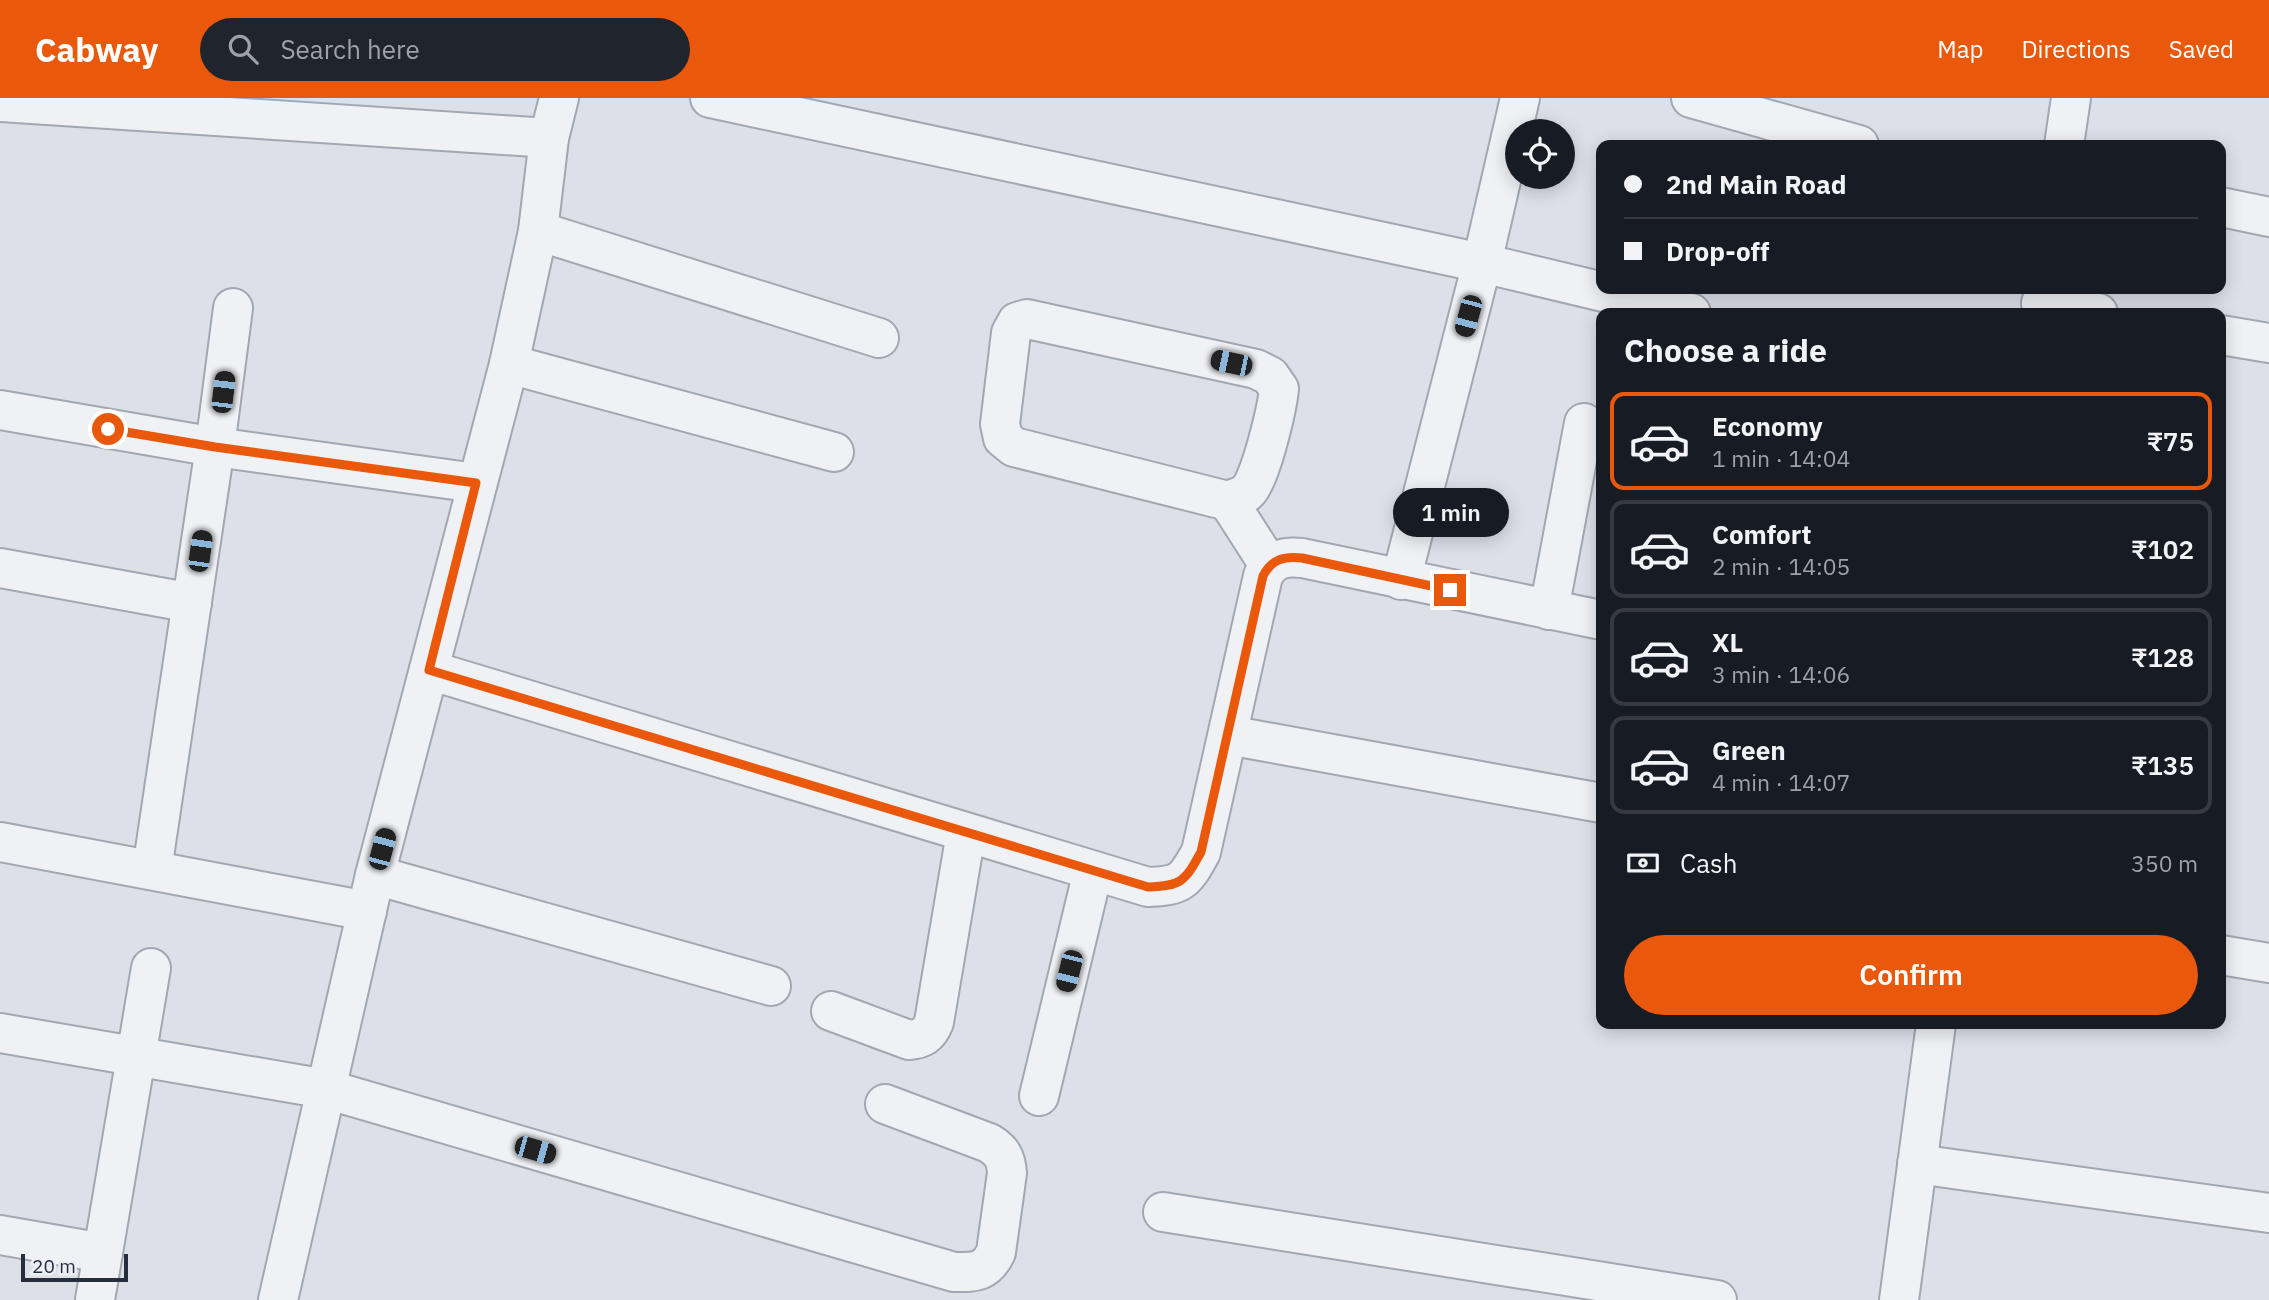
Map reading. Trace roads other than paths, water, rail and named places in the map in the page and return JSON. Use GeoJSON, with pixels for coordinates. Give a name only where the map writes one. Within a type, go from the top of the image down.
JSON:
{"type":"FeatureCollection","features":[{"type":"Feature","properties":{"kind":"street"},"geometry":{"type":"LineString","coordinates":[[278,1300],[371,893],[509,364],[538,231],[549,138],[559,98]]}},
{"type":"Feature","properties":{"kind":"street"},"geometry":{"type":"LineString","coordinates":[[710,98],[1482,263],[1596,290]]}},
{"type":"Feature","properties":{"kind":"street"},"geometry":{"type":"LineString","coordinates":[[1401,580],[1482,263],[1520,98]]}},
{"type":"Feature","properties":{"kind":"street"},"geometry":{"type":"LineString","coordinates":[[1690,98],[1841,140]]}},
{"type":"Feature","properties":{"kind":"street"},"geometry":{"type":"LineString","coordinates":[[2065,140],[2071,98]]}},
{"type":"Feature","properties":{"kind":"street"},"geometry":{"type":"LineString","coordinates":[[0,102],[549,138]]}},
{"type":"Feature","properties":{"kind":"street"},"geometry":{"type":"LineString","coordinates":[[2226,209],[2269,217]]}},
{"type":"Feature","properties":{"kind":"street"},"geometry":{"type":"LineString","coordinates":[[538,231],[879,338]]}},
{"type":"Feature","properties":{"kind":"street"},"geometry":{"type":"LineString","coordinates":[[1612,294],[1670,308]]}},
{"type":"Feature","properties":{"kind":"street"},"geometry":{"type":"LineString","coordinates":[[2041,302],[2072,308]]}},
{"type":"Feature","properties":{"kind":"street"},"geometry":{"type":"LineString","coordinates":[[152,870],[233,308]]}},
{"type":"Feature","properties":{"kind":"street"},"geometry":{"type":"LineString","coordinates":[[1228,501],[1247,492],[1256,479],[1279,389],[1270,376],[1256,369],[1027,318],[1017,321],[1011,333],[1000,424],[1003,438],[1014,447],[1228,501],[1269,565]]}},
{"type":"Feature","properties":{"kind":"street"},"geometry":{"type":"LineString","coordinates":[[2226,336],[2269,344]]}},
{"type":"Feature","properties":{"kind":"street"},"geometry":{"type":"LineString","coordinates":[[509,364],[834,452]]}},
{"type":"Feature","properties":{"kind":"street"},"geometry":{"type":"LineString","coordinates":[[0,410],[215,447],[476,483]]}},
{"type":"Feature","properties":{"kind":"street"},"geometry":{"type":"LineString","coordinates":[[1549,610],[1584,423]]}},
{"type":"Feature","properties":{"kind":"street"},"geometry":{"type":"LineString","coordinates":[[429,670],[1148,887],[1172,886],[1189,874],[1201,852],[1263,576],[1269,565],[1285,556],[1302,558],[1596,619]]}},
{"type":"Feature","properties":{"kind":"street"},"geometry":{"type":"LineString","coordinates":[[0,568],[192,603]]}},
{"type":"Feature","properties":{"kind":"street"},"geometry":{"type":"LineString","coordinates":[[1228,735],[1596,802]]}},
{"type":"Feature","properties":{"kind":"street"},"geometry":{"type":"LineString","coordinates":[[831,1011],[909,1040],[920,1039],[930,1032],[934,1022],[966,833]]}},
{"type":"Feature","properties":{"kind":"street"},"geometry":{"type":"LineString","coordinates":[[0,842],[152,870],[371,893],[771,986]]}},
{"type":"Feature","properties":{"kind":"street"},"geometry":{"type":"LineString","coordinates":[[1039,1096],[1093,871]]}},
{"type":"Feature","properties":{"kind":"street"},"geometry":{"type":"LineString","coordinates":[[2226,956],[2269,963]]}},
{"type":"Feature","properties":{"kind":"street"},"geometry":{"type":"LineString","coordinates":[[95,1300],[151,968]]}},
{"type":"Feature","properties":{"kind":"street"},"geometry":{"type":"LineString","coordinates":[[1899,1300],[1935,1029]]}},
{"type":"Feature","properties":{"kind":"street"},"geometry":{"type":"LineString","coordinates":[[0,1033],[326,1089],[954,1272],[981,1270],[991,1264],[996,1252],[1007,1173],[1006,1160],[1000,1150],[989,1143],[885,1104]]}},
{"type":"Feature","properties":{"kind":"street"},"geometry":{"type":"LineString","coordinates":[[1917,1164],[2269,1213]]}},
{"type":"Feature","properties":{"kind":"street"},"geometry":{"type":"LineString","coordinates":[[1163,1212],[1717,1300]]}},
{"type":"Feature","properties":{"kind":"street"},"geometry":{"type":"LineString","coordinates":[[0,1235],[103,1253]]}}]}
